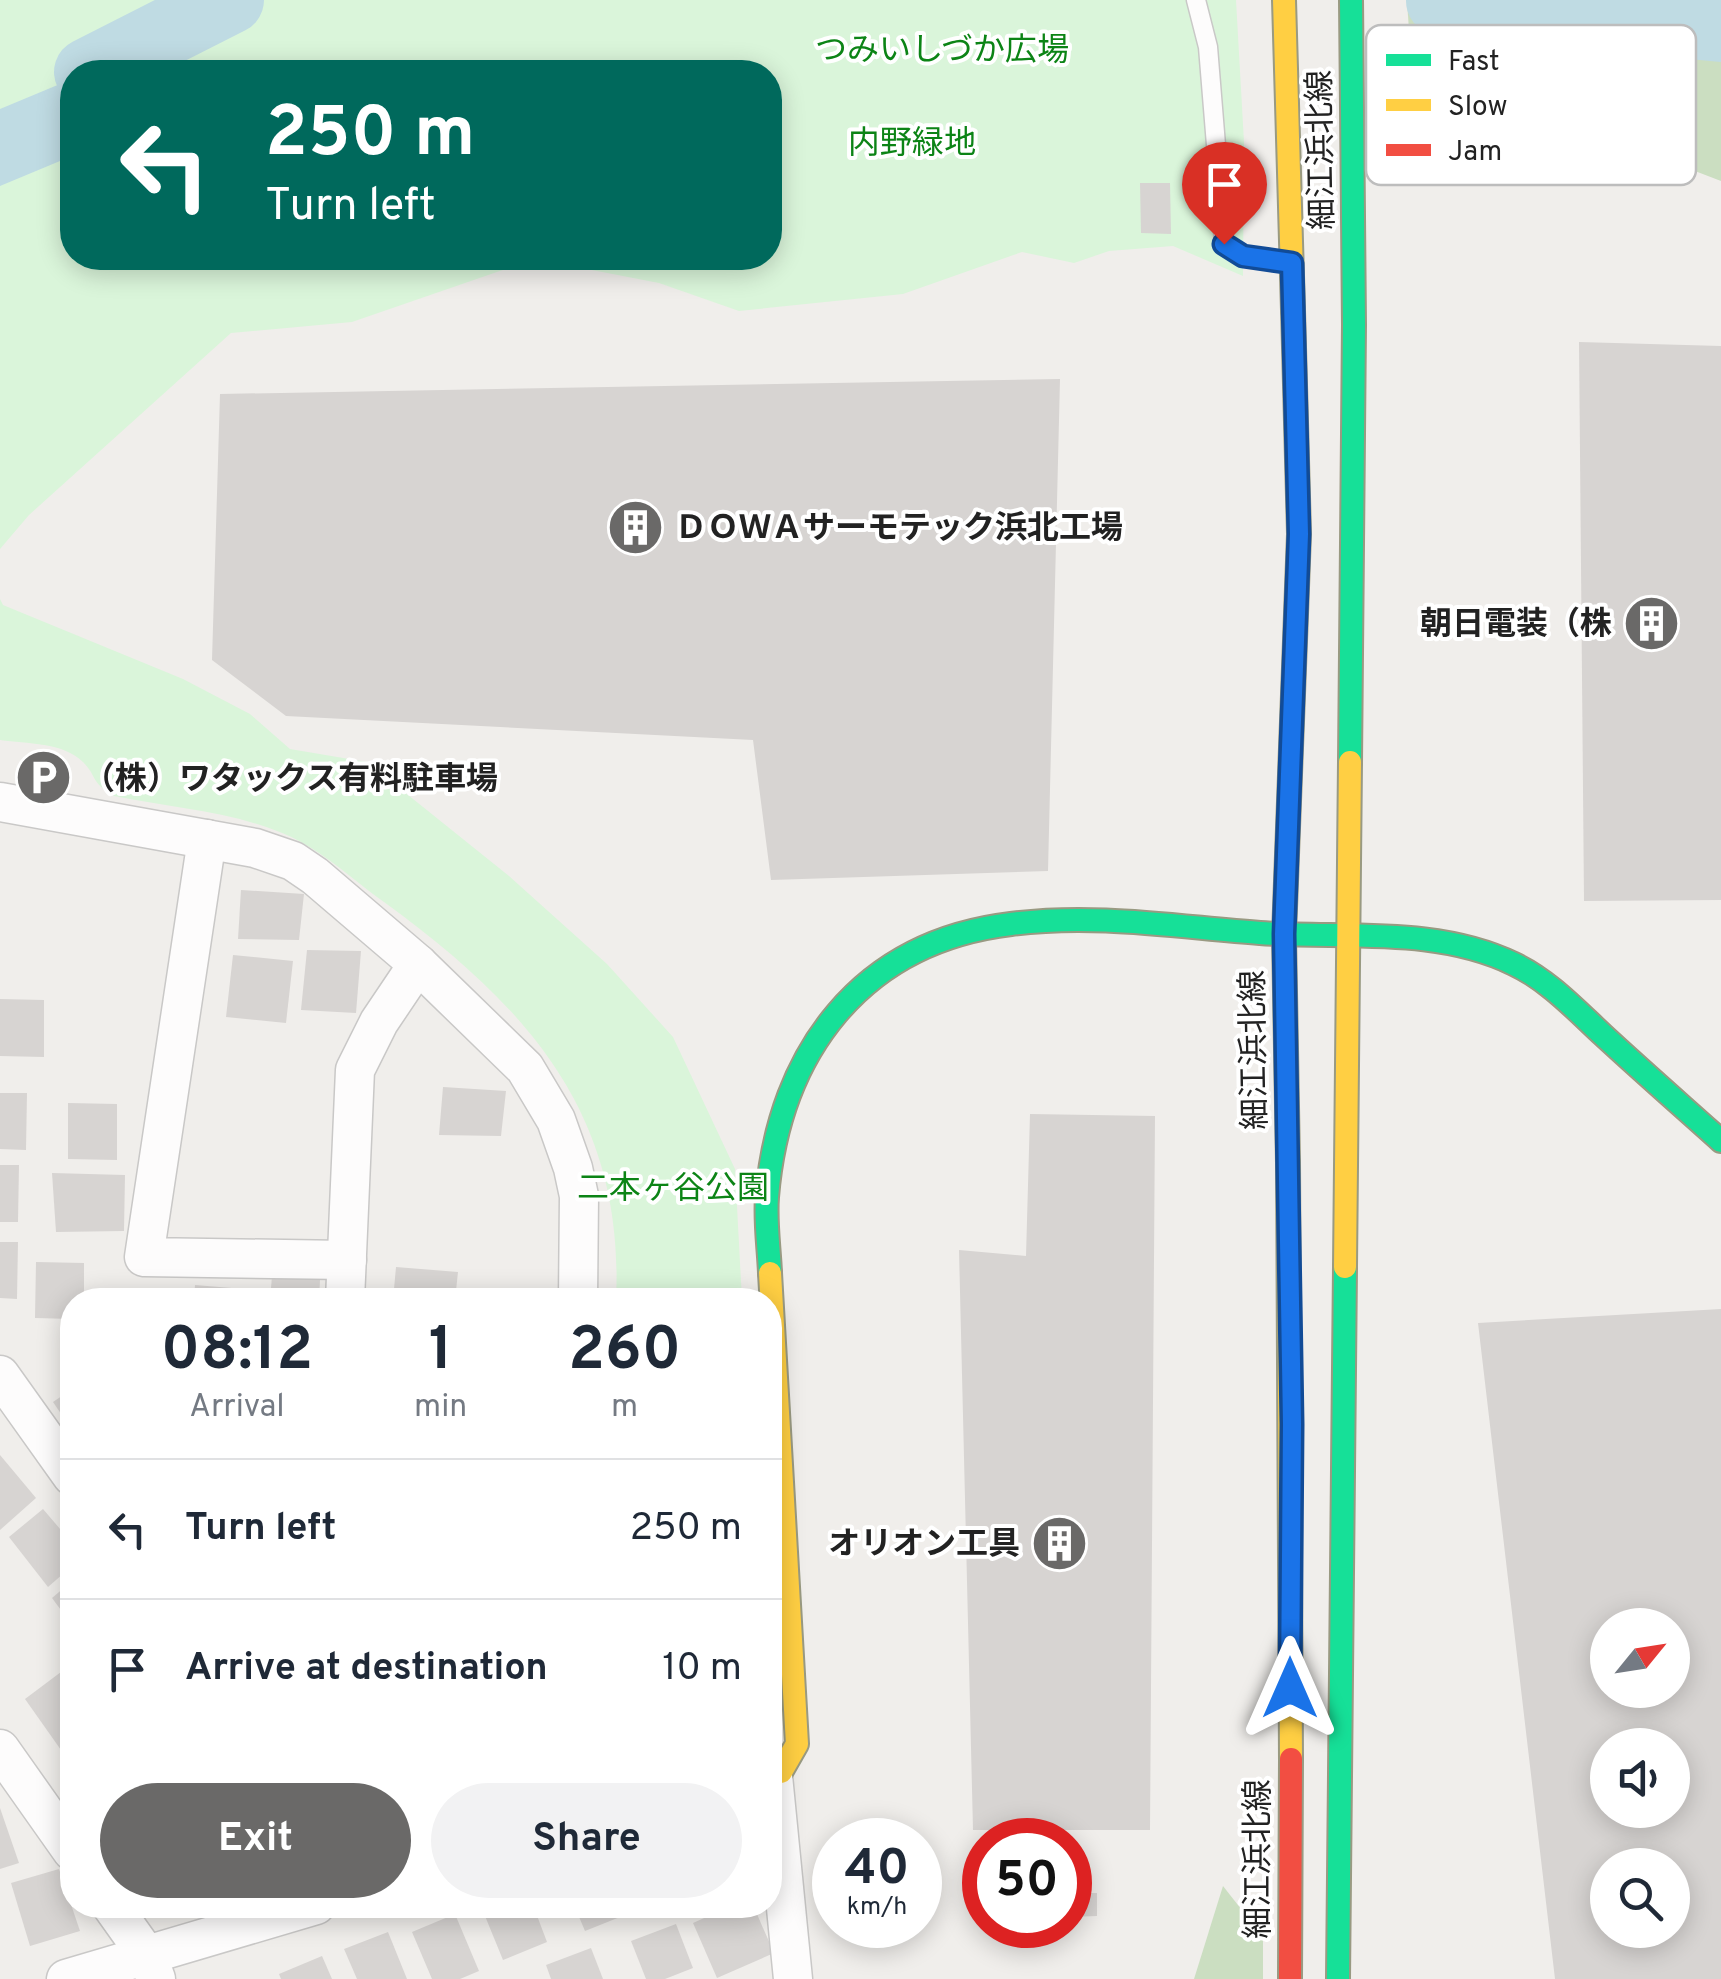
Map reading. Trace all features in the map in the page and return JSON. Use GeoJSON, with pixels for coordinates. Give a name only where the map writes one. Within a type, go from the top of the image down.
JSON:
{"type":"FeatureCollection","features":[{"type":"Feature","properties":{"kind":"main road","name":"細江浜北線"},"geometry":{"type":"LineString","coordinates":[[1284,0],[1299,534],[1284,934],[1292,1424],[1290,1979]]}},
{"type":"Feature","properties":{"kind":"main road","name":"細江浜北線"},"geometry":{"type":"LineString","coordinates":[[1338,1979],[1354,325],[1351,0]]}},
{"type":"Feature","properties":{"kind":"main road"},"geometry":{"type":"LineString","coordinates":[[770,1288],[768,1151],[783,1096],[805,1053],[837,1012],[876,975],[925,946],[974,930],[1092,922],[1346,935],[1438,942],[1514,963],[1558,994],[1721,1142]]}},
{"type":"Feature","properties":{"kind":"main road"},"geometry":{"type":"LineString","coordinates":[[782,1626],[797,1744],[782,1765]]}},
{"type":"Feature","properties":{"kind":"street"},"geometry":{"type":"LineString","coordinates":[[0,802],[207,839],[292,862],[418,964],[525,1068],[556,1120],[579,1196],[578,1288]]}},
{"type":"Feature","properties":{"kind":"street"},"geometry":{"type":"LineString","coordinates":[[207,839],[144,1257],[346,1260]]}},
{"type":"Feature","properties":{"kind":"street"},"geometry":{"type":"LineString","coordinates":[[345,1288],[356,1070],[378,1022],[418,964]]}},
{"type":"Feature","properties":{"kind":"street"},"geometry":{"type":"LineString","coordinates":[[0,1374],[60,1459]]}},
{"type":"Feature","properties":{"kind":"street"},"geometry":{"type":"LineString","coordinates":[[5,1764],[60,1835]]}},
{"type":"Feature","properties":{"kind":"street"},"geometry":{"type":"LineString","coordinates":[[782,1854],[793,1979]]}},
{"type":"Feature","properties":{"kind":"street"},"geometry":{"type":"LineString","coordinates":[[119,1918],[152,1968]]}},
{"type":"Feature","properties":{"kind":"street"},"geometry":{"type":"LineString","coordinates":[[66,1979],[152,1968],[282,1918]]}},
{"type":"Feature","properties":{"kind":"lane"},"geometry":{"type":"LineString","coordinates":[[1196,0],[1208,47],[1224,244],[1243,256],[1292,263]]}},
{"type":"Feature","properties":{"kind":"green space","name":"内野緑地"},"geometry":{"type":"Polygon","coordinates":[[[0,0],[1236,0],[1244,142],[1243,276],[1173,246],[1109,251],[1074,263],[1022,252],[903,294],[739,311],[659,283],[592,270],[782,270],[782,60],[60,60],[60,270],[503,270],[352,322],[231,333],[29,515],[0,549],[0,0]]]}},
{"type":"Feature","properties":{"kind":"green space"},"geometry":{"type":"Polygon","coordinates":[[[1407,0],[1721,0],[1721,181],[1696,171],[1696,25],[1409,25],[1407,0]]]}},
{"type":"Feature","properties":{"kind":"green space","name":"二本ヶ谷公園"},"geometry":{"type":"Polygon","coordinates":[[[0,599],[3,605],[183,679],[250,714],[290,749],[367,762],[509,876],[607,964],[673,1037],[735,1169],[741,1288],[616,1288],[614,1234],[604,1174],[584,1120],[557,1070],[523,1025],[482,982],[333,863],[292,837],[258,824],[114,796],[97,783],[75,755],[44,745],[0,740],[0,599]]]}},
{"type":"Feature","properties":{"kind":"green space"},"geometry":{"type":"Polygon","coordinates":[[[1223,1886],[1263,1937],[1263,1979],[1194,1979],[1223,1886]]]}},
{"type":"Feature","properties":{"kind":"water"},"geometry":{"type":"Polygon","coordinates":[[[60,84],[60,161],[0,186],[0,109],[60,84]]]}},
{"type":"Feature","properties":{"kind":"building"},"geometry":{"type":"Polygon","coordinates":[[[1140,183],[1170,183],[1171,234],[1141,233],[1140,183]]]}},
{"type":"Feature","properties":{"kind":"building","name":"朝日電装（株"},"geometry":{"type":"Polygon","coordinates":[[[1579,342],[1721,346],[1721,900],[1584,901],[1579,342]]]}},
{"type":"Feature","properties":{"kind":"building","name":"ＤＯＷＡサーモテック浜北工場"},"geometry":{"type":"Polygon","coordinates":[[[1060,379],[1048,871],[771,880],[753,740],[286,716],[212,660],[220,394],[1060,379]]]}},
{"type":"Feature","properties":{"kind":"building"},"geometry":{"type":"Polygon","coordinates":[[[241,890],[304,894],[299,940],[238,939],[241,890]]]}},
{"type":"Feature","properties":{"kind":"building"},"geometry":{"type":"Polygon","coordinates":[[[307,950],[361,951],[356,1013],[301,1010],[307,950]]]}},
{"type":"Feature","properties":{"kind":"building"},"geometry":{"type":"Polygon","coordinates":[[[233,955],[293,961],[286,1023],[226,1017],[233,955]]]}},
{"type":"Feature","properties":{"kind":"building"},"geometry":{"type":"Polygon","coordinates":[[[0,999],[44,1000],[44,1057],[0,1056],[0,999]]]}},
{"type":"Feature","properties":{"kind":"building"},"geometry":{"type":"Polygon","coordinates":[[[443,1087],[506,1091],[501,1136],[439,1135],[443,1087]]]}},
{"type":"Feature","properties":{"kind":"building"},"geometry":{"type":"Polygon","coordinates":[[[0,1093],[27,1093],[26,1150],[0,1149],[0,1093]]]}},
{"type":"Feature","properties":{"kind":"building"},"geometry":{"type":"Polygon","coordinates":[[[68,1103],[117,1104],[117,1160],[68,1159],[68,1103]]]}},
{"type":"Feature","properties":{"kind":"building","name":"オリオン工具"},"geometry":{"type":"Polygon","coordinates":[[[1030,1114],[1155,1116],[1150,1830],[1092,1830],[1092,1818],[973,1818],[959,1250],[1026,1256],[1030,1114]]]}},
{"type":"Feature","properties":{"kind":"building"},"geometry":{"type":"Polygon","coordinates":[[[0,1165],[19,1165],[18,1222],[0,1222],[0,1165]]]}},
{"type":"Feature","properties":{"kind":"building"},"geometry":{"type":"Polygon","coordinates":[[[52,1173],[125,1175],[124,1231],[56,1232],[52,1173]]]}},
{"type":"Feature","properties":{"kind":"building"},"geometry":{"type":"Polygon","coordinates":[[[0,1242],[18,1242],[17,1299],[0,1298],[0,1242]]]}},
{"type":"Feature","properties":{"kind":"building"},"geometry":{"type":"Polygon","coordinates":[[[36,1262],[84,1263],[84,1288],[60,1288],[60,1319],[35,1318],[36,1262]]]}},
{"type":"Feature","properties":{"kind":"building"},"geometry":{"type":"Polygon","coordinates":[[[396,1267],[458,1272],[456,1288],[394,1288],[396,1267]]]}},
{"type":"Feature","properties":{"kind":"building"},"geometry":{"type":"Polygon","coordinates":[[[272,1276],[320,1280],[320,1288],[271,1288],[272,1276]]]}},
{"type":"Feature","properties":{"kind":"building"},"geometry":{"type":"Polygon","coordinates":[[[1721,1309],[1721,1979],[1555,1979],[1478,1323],[1721,1309]]]}},
{"type":"Feature","properties":{"kind":"building"},"geometry":{"type":"Polygon","coordinates":[[[0,1455],[36,1498],[0,1530],[0,1455]]]}},
{"type":"Feature","properties":{"kind":"building"},"geometry":{"type":"Polygon","coordinates":[[[43,1509],[60,1529],[60,1576],[48,1587],[9,1537],[43,1509]]]}},
{"type":"Feature","properties":{"kind":"building"},"geometry":{"type":"Polygon","coordinates":[[[60,1591],[60,1609],[52,1598],[60,1591]]]}},
{"type":"Feature","properties":{"kind":"building"},"geometry":{"type":"Polygon","coordinates":[[[60,1673],[60,1749],[25,1699],[60,1673]]]}},
{"type":"Feature","properties":{"kind":"building"},"geometry":{"type":"Polygon","coordinates":[[[0,1808],[19,1863],[0,1869],[0,1808]]]}},
{"type":"Feature","properties":{"kind":"building"},"geometry":{"type":"Polygon","coordinates":[[[59,1869],[60,1918],[76,1918],[80,1931],[30,1946],[11,1883],[59,1869]]]}},
{"type":"Feature","properties":{"kind":"building"},"geometry":{"type":"Polygon","coordinates":[[[1092,1893],[1097,1893],[1097,1916],[1092,1916],[1092,1893]]]}},
{"type":"Feature","properties":{"kind":"building"},"geometry":{"type":"Polygon","coordinates":[[[445,1918],[457,1918],[479,1971],[460,1979],[432,1979],[412,1932],[445,1918]]]}},
{"type":"Feature","properties":{"kind":"building"},"geometry":{"type":"Polygon","coordinates":[[[486,1918],[538,1918],[547,1942],[503,1960],[486,1918]]]}},
{"type":"Feature","properties":{"kind":"building"},"geometry":{"type":"Polygon","coordinates":[[[580,1918],[618,1918],[585,1931],[580,1918]]]}},
{"type":"Feature","properties":{"kind":"building"},"geometry":{"type":"Polygon","coordinates":[[[704,1918],[759,1918],[774,1953],[717,1978],[693,1923],[704,1918]]]}},
{"type":"Feature","properties":{"kind":"building"},"geometry":{"type":"Polygon","coordinates":[[[676,1924],[693,1968],[665,1979],[646,1979],[631,1941],[676,1924]]]}},
{"type":"Feature","properties":{"kind":"building"},"geometry":{"type":"Polygon","coordinates":[[[388,1932],[407,1979],[357,1979],[344,1949],[388,1932]]]}},
{"type":"Feature","properties":{"kind":"building"},"geometry":{"type":"Polygon","coordinates":[[[591,1948],[603,1979],[551,1979],[546,1965],[591,1948]]]}},
{"type":"Feature","properties":{"kind":"building"},"geometry":{"type":"Polygon","coordinates":[[[322,1956],[332,1979],[281,1979],[279,1974],[322,1956]]]}},
{"type":"Feature","properties":{"kind":"waterway"},"geometry":{"type":"LineString","coordinates":[[112,60],[230,0]]}},
{"type":"Feature","properties":{"kind":"waterway"},"geometry":{"type":"LineString","coordinates":[[1440,1],[1690,25]]}},
{"type":"Feature","properties":{"kind":"waterway"},"geometry":{"type":"LineString","coordinates":[[1696,26],[1721,28]]}},
{"type":"Feature","properties":{"kind":"traffic: fast"},"geometry":{"type":"LineString","coordinates":[[1350,762],[1354,325],[1351,0]]}},
{"type":"Feature","properties":{"kind":"traffic: fast"},"geometry":{"type":"LineString","coordinates":[[1288,1163],[1284,935],[1299,534],[1293,310]]}},
{"type":"Feature","properties":{"kind":"traffic: fast"},"geometry":{"type":"LineString","coordinates":[[770,1273],[767,1197],[775,1144],[789,1096],[810,1052],[837,1013],[871,980],[911,954],[958,935],[1011,924],[1105,920],[1260,933],[1389,936],[1484,952],[1514,964],[1550,987],[1721,1141]]}},
{"type":"Feature","properties":{"kind":"traffic: fast"},"geometry":{"type":"LineString","coordinates":[[1338,1979],[1345,1267]]}},
{"type":"Feature","properties":{"kind":"traffic: slow"},"geometry":{"type":"LineString","coordinates":[[1284,0],[1293,310]]}},
{"type":"Feature","properties":{"kind":"traffic: slow"},"geometry":{"type":"LineString","coordinates":[[1345,1267],[1350,762]]}},
{"type":"Feature","properties":{"kind":"traffic: slow"},"geometry":{"type":"LineString","coordinates":[[1288,1163],[1291,1759]]}},
{"type":"Feature","properties":{"kind":"traffic: slow"},"geometry":{"type":"LineString","coordinates":[[770,1273],[771,1288]]}},
{"type":"Feature","properties":{"kind":"traffic: slow"},"geometry":{"type":"LineString","coordinates":[[782,1482],[797,1744],[782,1770]]}},
{"type":"Feature","properties":{"kind":"traffic: jam"},"geometry":{"type":"LineString","coordinates":[[1290,1979],[1291,1759]]}},
{"type":"Feature","properties":{"kind":"place","name":"ＤＯＷＡサーモテック浜北工場"},"geometry":{"type":"Point","coordinates":[636,527]}},
{"type":"Feature","properties":{"kind":"place","name":"朝日電装（株"},"geometry":{"type":"Point","coordinates":[1651,623]}},
{"type":"Feature","properties":{"kind":"place","name":"（株）ワタックス有料駐車場"},"geometry":{"type":"Point","coordinates":[44,778]}},
{"type":"Feature","properties":{"kind":"place","name":"オリオン工具"},"geometry":{"type":"Point","coordinates":[1059,1543]}},
{"type":"Feature","properties":{"kind":"route"},"geometry":{"type":"LineString","coordinates":[[1224,244],[1243,256],[1292,263],[1299,534],[1284,934],[1292,1424],[1290,1688]]}},
{"type":"Feature","properties":{"kind":"park label","name":"つみいしづか広場"},"geometry":{"type":"Point","coordinates":[942,49]}}]}
